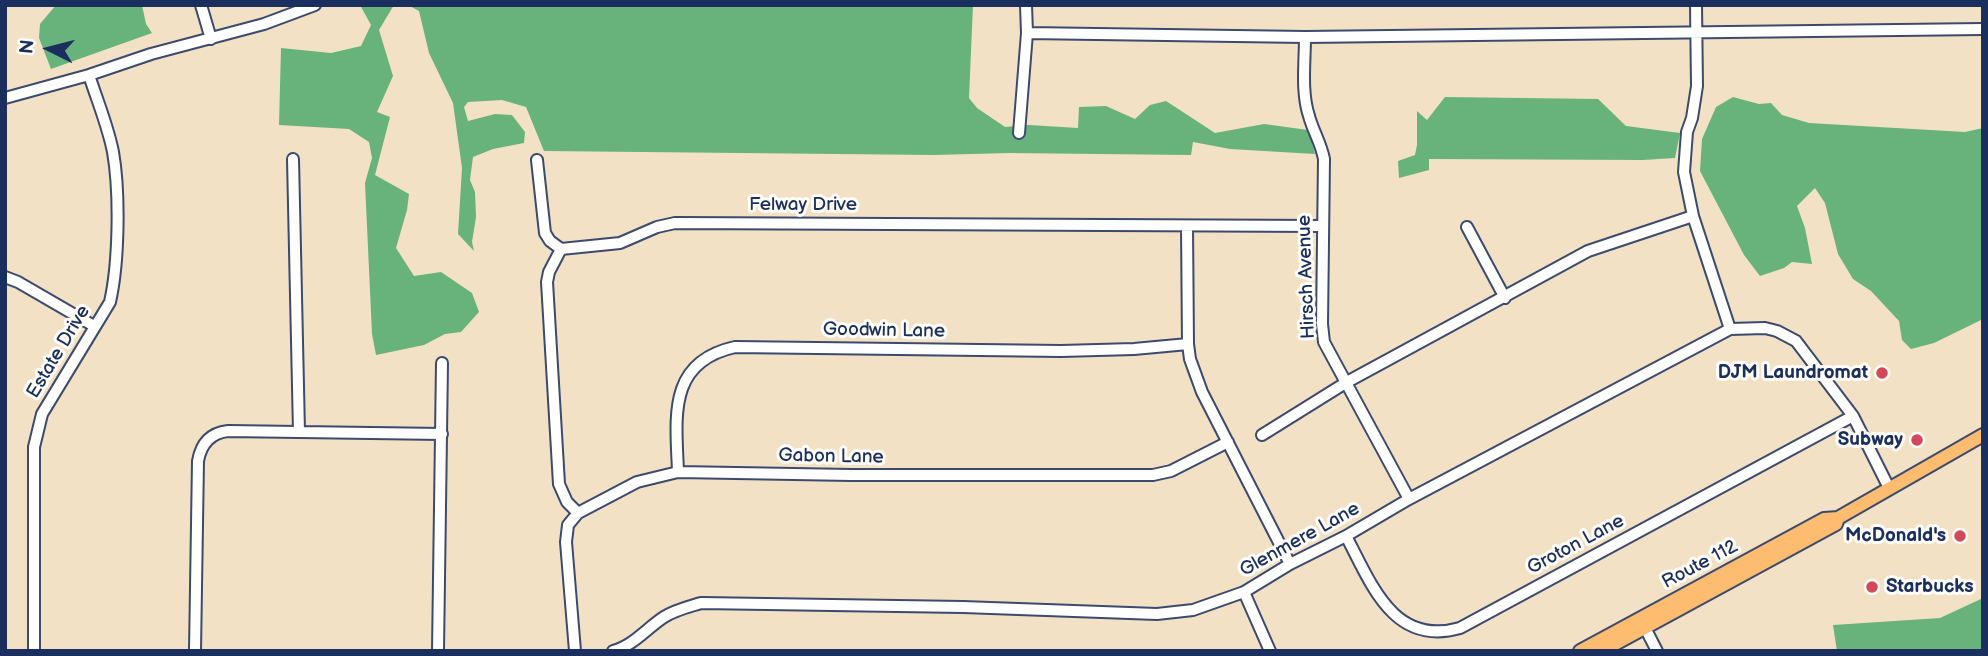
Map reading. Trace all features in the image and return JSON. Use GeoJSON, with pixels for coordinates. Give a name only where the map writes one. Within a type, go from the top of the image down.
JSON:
{"type":"FeatureCollection","features":[{"type":"Feature","properties":{"kind":"main road","name":"Route 112"},"geometry":{"type":"LineString","coordinates":[[1580,651],[1643,623],[1836,524],[1838,518],[1983,435]]}},
{"type":"Feature","properties":{"kind":"main road","name":"Route 112"},"geometry":{"type":"LineString","coordinates":[[1602,651],[1643,623]]}},
{"type":"Feature","properties":{"kind":"street"},"geometry":{"type":"LineString","coordinates":[[201,5],[211,39]]}},
{"type":"Feature","properties":{"kind":"street"},"geometry":{"type":"LineString","coordinates":[[5,97],[296,14],[315,5]]}},
{"type":"Feature","properties":{"kind":"street"},"geometry":{"type":"LineString","coordinates":[[1019,133],[1027,33],[1026,5]]}},
{"type":"Feature","properties":{"kind":"street"},"geometry":{"type":"LineString","coordinates":[[1696,5],[1698,86],[1683,159],[1686,190],[1730,329]]}},
{"type":"Feature","properties":{"kind":"street"},"geometry":{"type":"LineString","coordinates":[[1027,33],[1305,37],[1983,29]]}},
{"type":"Feature","properties":{"kind":"street","name":"Hirsch Avenue"},"geometry":{"type":"LineString","coordinates":[[1305,37],[1305,101],[1324,159],[1324,342],[1409,499]]}},
{"type":"Feature","properties":{"kind":"street","name":"Estate Drive"},"geometry":{"type":"LineString","coordinates":[[34,651],[34,447],[43,414],[110,302],[112,293],[117,230],[112,149],[89,75]]}},
{"type":"Feature","properties":{"kind":"street"},"geometry":{"type":"LineString","coordinates":[[293,159],[299,432]]}},
{"type":"Feature","properties":{"kind":"street"},"geometry":{"type":"LineString","coordinates":[[537,160],[545,233],[550,241],[561,249],[547,282],[559,484],[567,502],[578,513],[568,525],[565,534],[575,651]]}},
{"type":"Feature","properties":{"kind":"street"},"geometry":{"type":"LineString","coordinates":[[1262,436],[1347,382],[1588,251],[1693,216]]}},
{"type":"Feature","properties":{"kind":"street","name":"Felway Drive"},"geometry":{"type":"LineString","coordinates":[[561,249],[620,243],[657,227],[675,223],[1322,226]]}},
{"type":"Feature","properties":{"kind":"street"},"geometry":{"type":"LineString","coordinates":[[1187,226],[1190,359],[1202,392],[1290,564]]}},
{"type":"Feature","properties":{"kind":"street"},"geometry":{"type":"LineString","coordinates":[[1467,227],[1505,298]]}},
{"type":"Feature","properties":{"kind":"street"},"geometry":{"type":"LineString","coordinates":[[5,277],[94,326]]}},
{"type":"Feature","properties":{"kind":"street","name":"Glenmere Lane"},"geometry":{"type":"LineString","coordinates":[[613,651],[664,617],[701,603],[963,607],[1157,614],[1193,610],[1244,592],[1409,499],[1730,329],[1765,328],[1796,341],[1853,416],[1889,488]]}},
{"type":"Feature","properties":{"kind":"street","name":"Goodwin Lane"},"geometry":{"type":"LineString","coordinates":[[678,472],[676,413],[680,392],[698,365],[710,355],[723,350],[735,347],[1060,351],[1188,344]]}},
{"type":"Feature","properties":{"kind":"street"},"geometry":{"type":"LineString","coordinates":[[438,651],[442,363]]}},
{"type":"Feature","properties":{"kind":"street","name":"Groton Lane"},"geometry":{"type":"LineString","coordinates":[[1346,536],[1377,593],[1393,615],[1429,631],[1451,631],[1853,416]]}},
{"type":"Feature","properties":{"kind":"street"},"geometry":{"type":"LineString","coordinates":[[195,651],[198,461],[202,446],[211,436],[223,431],[442,434]]}},
{"type":"Feature","properties":{"kind":"street","name":"Gabon Lane"},"geometry":{"type":"LineString","coordinates":[[578,513],[637,482],[678,472],[1153,475],[1171,471],[1228,442]]}},
{"type":"Feature","properties":{"kind":"street"},"geometry":{"type":"LineString","coordinates":[[1244,592],[1270,651]]}},
{"type":"Feature","properties":{"kind":"street"},"geometry":{"type":"LineString","coordinates":[[1643,623],[1657,651]]}},
{"type":"Feature","properties":{"kind":"green space"},"geometry":{"type":"Polygon","coordinates":[[[56,5],[142,5],[146,24],[152,33],[51,69],[39,38],[40,24],[56,5]]]}},
{"type":"Feature","properties":{"kind":"green space"},"geometry":{"type":"Polygon","coordinates":[[[360,5],[394,5],[379,30],[393,76],[377,112],[390,117],[375,175],[409,194],[396,248],[414,276],[441,272],[472,293],[479,312],[461,332],[445,334],[424,345],[376,355],[372,334],[365,183],[372,158],[369,142],[349,129],[279,125],[281,48],[331,53],[361,46],[371,25],[360,5]]]}},
{"type":"Feature","properties":{"kind":"green space"},"geometry":{"type":"Polygon","coordinates":[[[408,5],[973,5],[969,98],[977,108],[1005,127],[1029,125],[1078,128],[1079,107],[1106,106],[1135,119],[1150,105],[1166,101],[1215,133],[1264,124],[1308,130],[1315,154],[1230,149],[1193,142],[1191,155],[544,151],[526,107],[502,100],[468,102],[464,107],[468,121],[495,114],[512,115],[525,132],[524,143],[493,149],[473,157],[470,180],[475,192],[476,217],[472,242],[474,251],[458,234],[462,168],[453,103],[429,53],[419,11],[408,5]]]}},
{"type":"Feature","properties":{"kind":"green space"},"geometry":{"type":"Polygon","coordinates":[[[1445,97],[1598,99],[1626,126],[1680,133],[1675,158],[1429,159],[1429,170],[1399,178],[1398,161],[1415,155],[1417,111],[1427,120],[1445,97]]]}},
{"type":"Feature","properties":{"kind":"green space"},"geometry":{"type":"Polygon","coordinates":[[[1733,97],[1759,104],[1771,103],[1782,115],[1809,123],[1965,132],[1983,128],[1983,319],[1934,343],[1911,349],[1902,340],[1899,321],[1871,291],[1853,279],[1838,254],[1825,203],[1815,188],[1797,206],[1805,228],[1812,264],[1792,262],[1784,268],[1760,276],[1744,255],[1700,171],[1702,139],[1716,107],[1733,97]]]}},
{"type":"Feature","properties":{"kind":"green space"},"geometry":{"type":"Polygon","coordinates":[[[1983,598],[1983,651],[1837,651],[1833,625],[1940,618],[1983,598]]]}},
{"type":"Feature","properties":{"kind":"place","name":"DJM Laundromat"},"geometry":{"type":"Point","coordinates":[1882,373]}},
{"type":"Feature","properties":{"kind":"place","name":"Subway"},"geometry":{"type":"Point","coordinates":[1917,440]}},
{"type":"Feature","properties":{"kind":"place","name":"McDonald's"},"geometry":{"type":"Point","coordinates":[1960,536]}},
{"type":"Feature","properties":{"kind":"place","name":"Starbucks"},"geometry":{"type":"Point","coordinates":[1872,587]}}]}
